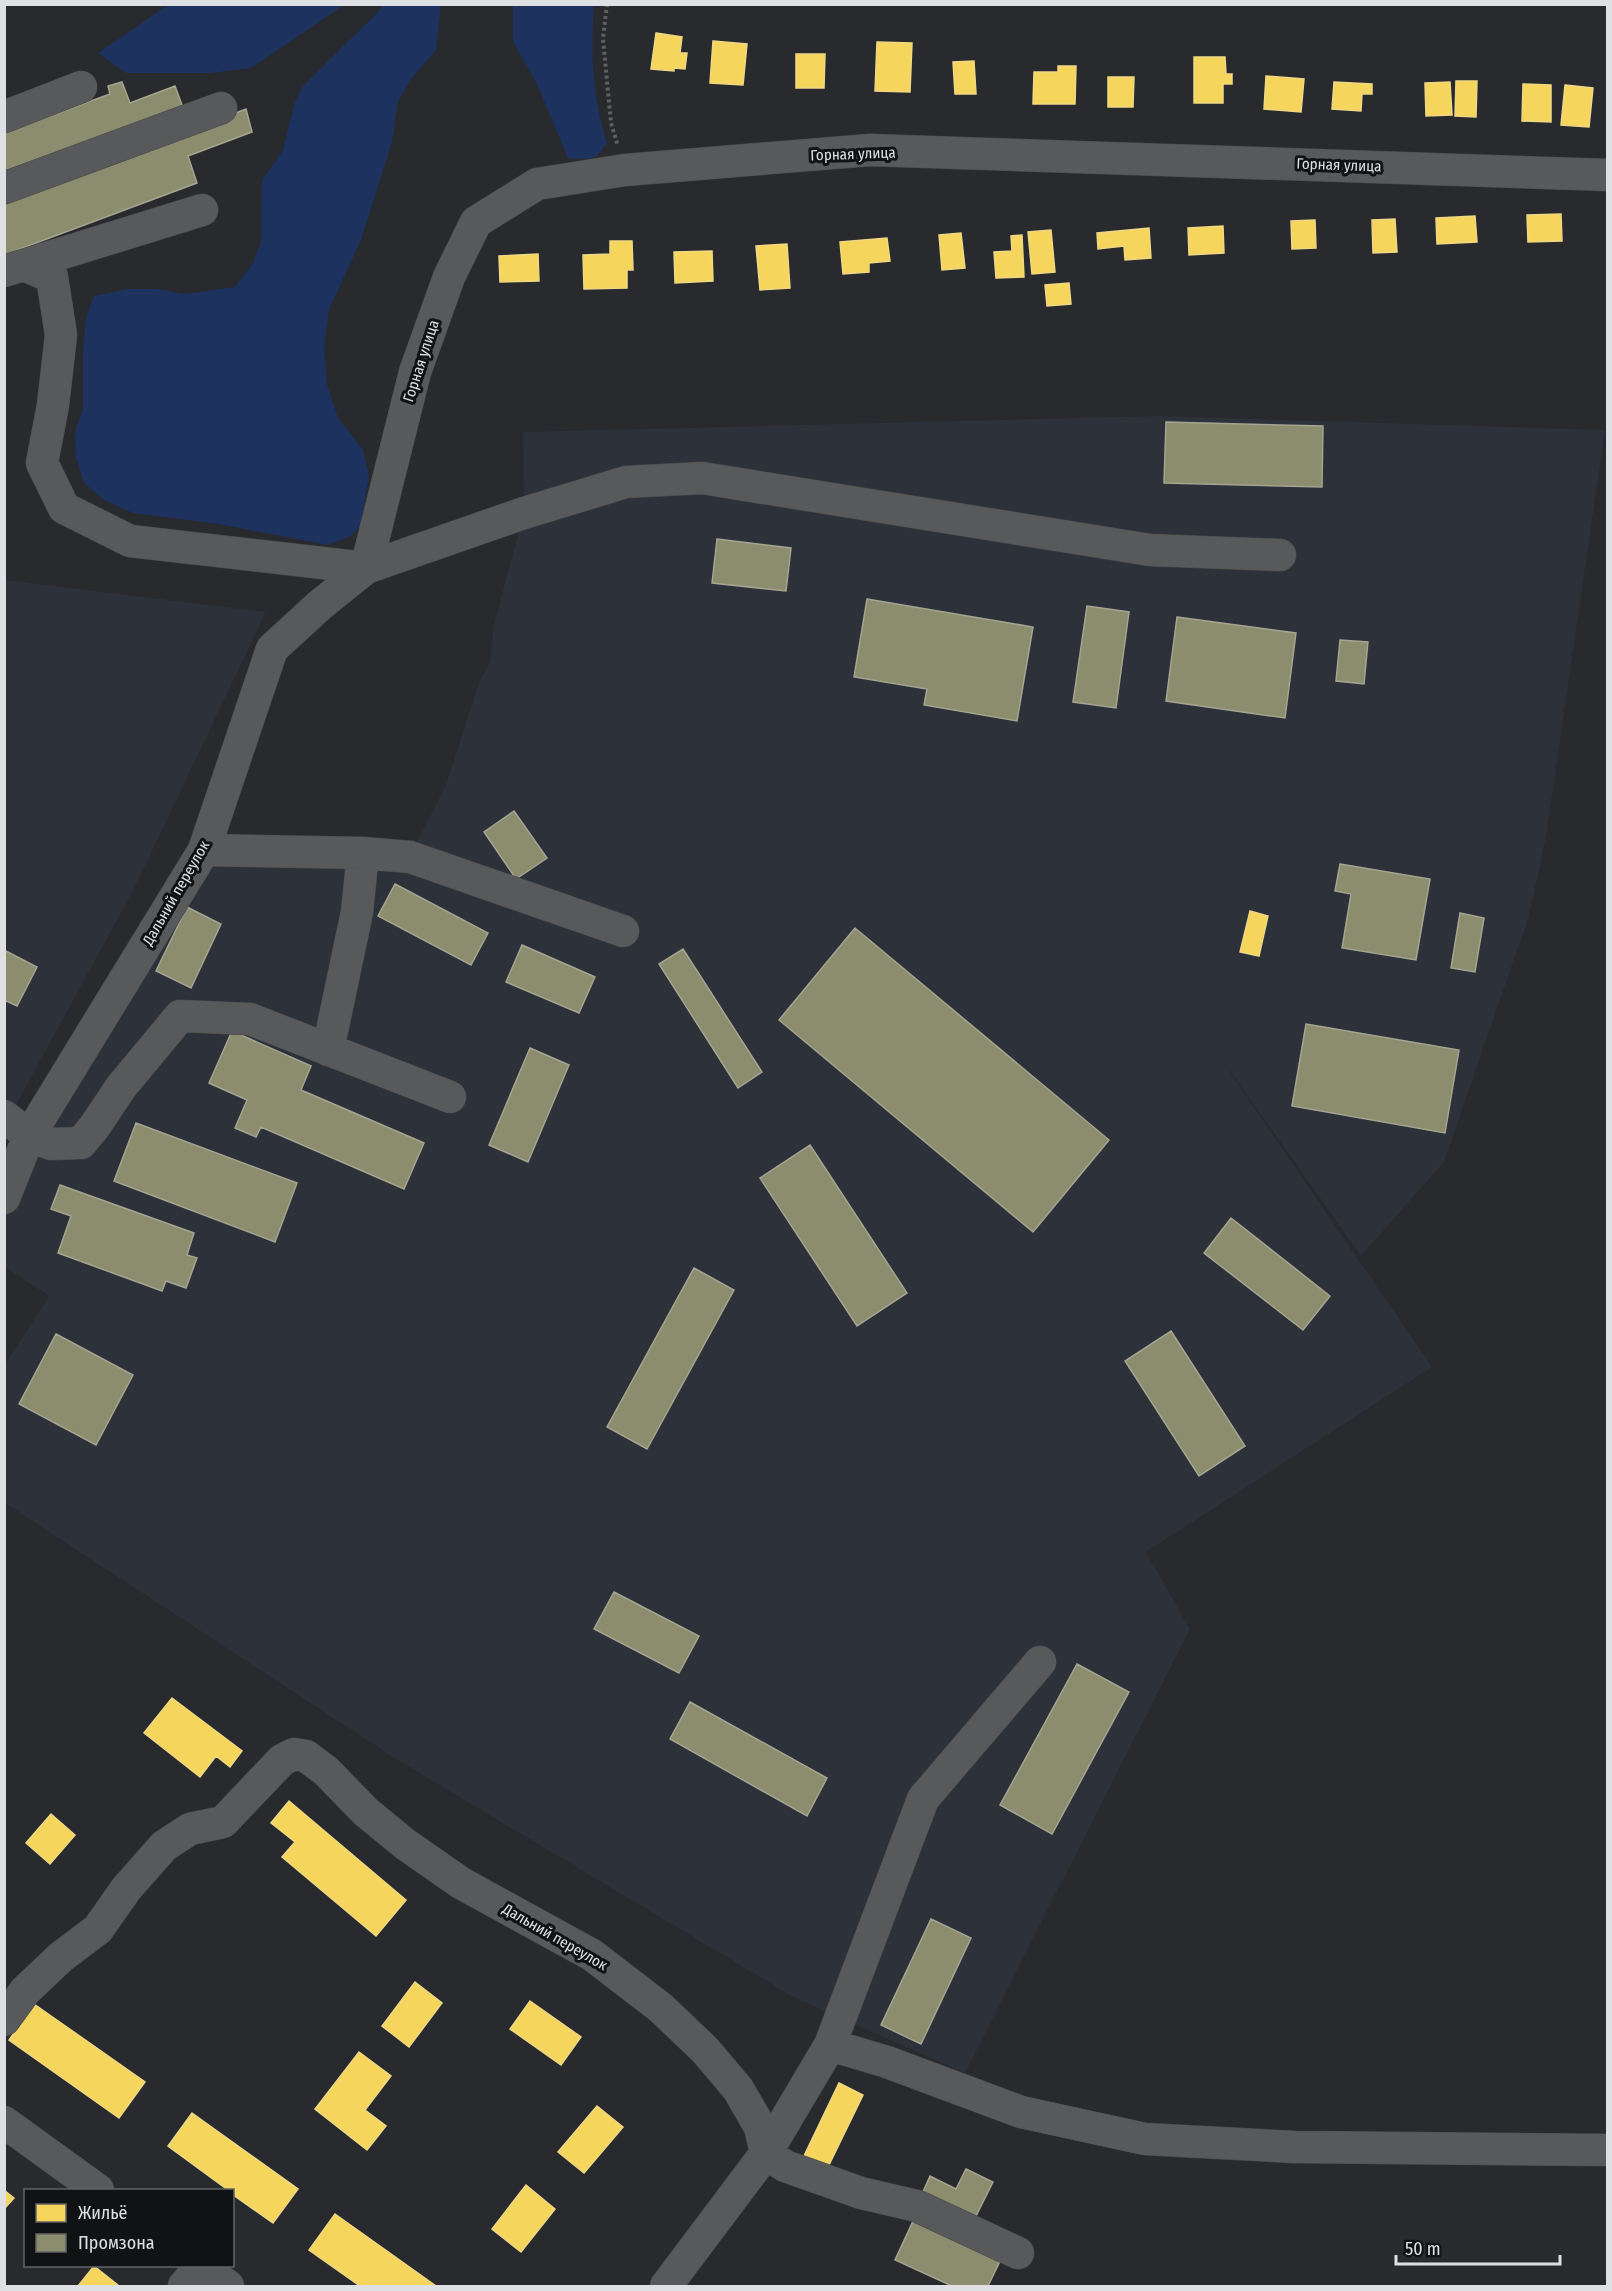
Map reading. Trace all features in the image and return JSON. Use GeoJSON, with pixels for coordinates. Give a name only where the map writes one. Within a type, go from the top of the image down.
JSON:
{"type":"FeatureCollection","features":[{"type":"Feature","properties":{"kind":"street"},"geometry":{"type":"LineString","coordinates":[[4,117],[81,87]]}},
{"type":"Feature","properties":{"kind":"street"},"geometry":{"type":"LineString","coordinates":[[4,188],[221,108]]}},
{"type":"Feature","properties":{"kind":"street","name":"Горная улица"},"geometry":{"type":"LineString","coordinates":[[366,568],[415,372],[449,277],[476,222],[537,184],[625,170],[870,150],[1608,175]]}},
{"type":"Feature","properties":{"kind":"street"},"geometry":{"type":"LineString","coordinates":[[14,268],[202,210]]}},
{"type":"Feature","properties":{"kind":"street"},"geometry":{"type":"LineString","coordinates":[[14,268],[52,277],[61,335],[54,405],[42,463],[64,508],[130,541],[366,568],[524,513],[626,482],[702,478],[1150,550],[1280,555]]}},
{"type":"Feature","properties":{"kind":"street","name":"Дальний переулок"},"geometry":{"type":"LineString","coordinates":[[4,1198],[29,1136],[204,850],[272,649],[320,605],[366,568]]}},
{"type":"Feature","properties":{"kind":"street"},"geometry":{"type":"LineString","coordinates":[[204,850],[410,856],[623,930]]}},
{"type":"Feature","properties":{"kind":"street"},"geometry":{"type":"LineString","coordinates":[[328,1050],[357,912],[363,853]]}},
{"type":"Feature","properties":{"kind":"street"},"geometry":{"type":"LineString","coordinates":[[4,1116],[29,1136],[51,1144],[81,1143],[121,1087],[180,1016],[250,1019],[450,1097]]}},
{"type":"Feature","properties":{"kind":"street"},"geometry":{"type":"LineString","coordinates":[[666,2286],[766,2153],[830,2045],[923,1799],[1040,1662]]}},
{"type":"Feature","properties":{"kind":"street","name":"Дальний переулок"},"geometry":{"type":"LineString","coordinates":[[4,2020],[25,1991],[62,1957],[98,1929],[126,1889],[164,1846],[190,1828],[223,1821],[282,1760],[294,1754],[306,1756],[326,1771],[366,1812],[452,1877],[592,1955],[661,2008],[705,2050],[738,2089],[760,2127],[766,2153]]}},
{"type":"Feature","properties":{"kind":"street"},"geometry":{"type":"LineString","coordinates":[[830,2045],[887,2062],[1021,2112],[1145,2139],[1295,2147],[1608,2150]]}},
{"type":"Feature","properties":{"kind":"street"},"geometry":{"type":"LineString","coordinates":[[4,2122],[97,2189]]}},
{"type":"Feature","properties":{"kind":"street"},"geometry":{"type":"LineString","coordinates":[[766,2153],[785,2166],[861,2193],[917,2206],[1018,2253]]}},
{"type":"Feature","properties":{"kind":"street"},"geometry":{"type":"LineString","coordinates":[[184,2286],[199,2267]]}},
{"type":"Feature","properties":{"kind":"street"},"geometry":{"type":"LineString","coordinates":[[204,2267],[228,2286]]}},
{"type":"Feature","properties":{"kind":"path"},"geometry":{"type":"LineString","coordinates":[[607,4],[603,39],[611,123],[625,170]]}},
{"type":"Feature","properties":{"kind":"shaded area"},"geometry":{"type":"Polygon","coordinates":[[[168,5],[344,5],[251,68],[211,73],[126,73],[98,53],[168,5]]]}},
{"type":"Feature","properties":{"kind":"shaded area"},"geometry":{"type":"Polygon","coordinates":[[[382,5],[441,5],[436,50],[412,78],[398,101],[392,142],[361,240],[329,310],[324,346],[327,384],[338,418],[363,450],[369,476],[361,525],[351,536],[328,545],[219,524],[133,513],[104,500],[84,483],[76,457],[75,432],[83,409],[83,352],[86,318],[94,296],[127,289],[158,289],[185,294],[235,287],[253,263],[261,242],[262,180],[283,150],[294,104],[303,86],[380,10],[382,5]]]}},
{"type":"Feature","properties":{"kind":"shaded area"},"geometry":{"type":"Polygon","coordinates":[[[513,5],[594,5],[592,40],[594,75],[598,110],[607,143],[596,157],[568,158],[536,82],[513,42],[513,5]]]}},
{"type":"Feature","properties":{"kind":"shaded area"},"geometry":{"type":"Polygon","coordinates":[[[1158,416],[1605,430],[1546,837],[1529,916],[1444,1162],[1361,1256],[1215,1050],[1432,1367],[1146,1552],[1190,1629],[965,2073],[795,1998],[393,1757],[5,1503],[4,1366],[49,1296],[5,1267],[5,1189],[204,850],[410,856],[446,785],[480,680],[490,662],[494,624],[524,513],[523,432],[1158,416]]]}},
{"type":"Feature","properties":{"kind":"shaded area"},"geometry":{"type":"Polygon","coordinates":[[[5,580],[266,612],[133,891],[5,1125],[5,580]]]}},
{"type":"Feature","properties":{"kind":"building: Жильё"},"geometry":{"type":"Polygon","coordinates":[[[656,33],[682,37],[680,53],[687,53],[685,69],[674,68],[674,71],[651,69],[656,33]]]}},
{"type":"Feature","properties":{"kind":"building: Жильё"},"geometry":{"type":"Polygon","coordinates":[[[713,41],[747,44],[743,85],[710,83],[713,41]]]}},
{"type":"Feature","properties":{"kind":"building: Жильё"},"geometry":{"type":"Polygon","coordinates":[[[877,42],[912,43],[910,92],[875,91],[877,42]]]}},
{"type":"Feature","properties":{"kind":"building: Жильё"},"geometry":{"type":"Polygon","coordinates":[[[796,54],[825,54],[824,88],[796,88],[796,54]]]}},
{"type":"Feature","properties":{"kind":"building: Жильё"},"geometry":{"type":"Polygon","coordinates":[[[1194,57],[1225,57],[1226,74],[1232,74],[1232,84],[1223,84],[1223,103],[1194,103],[1194,57]]]}},
{"type":"Feature","properties":{"kind":"building: Жильё"},"geometry":{"type":"Polygon","coordinates":[[[974,61],[976,94],[955,94],[953,62],[974,61]]]}},
{"type":"Feature","properties":{"kind":"building: Жильё"},"geometry":{"type":"Polygon","coordinates":[[[1058,66],[1076,66],[1075,104],[1033,104],[1034,72],[1058,72],[1058,66]]]}},
{"type":"Feature","properties":{"kind":"building: Жильё"},"geometry":{"type":"Polygon","coordinates":[[[1266,76],[1304,79],[1301,112],[1264,109],[1266,76]]]}},
{"type":"Feature","properties":{"kind":"building: Жильё"},"geometry":{"type":"Polygon","coordinates":[[[1108,77],[1134,77],[1133,107],[1108,107],[1108,77]]]}},
{"type":"Feature","properties":{"kind":"building: Жильё"},"geometry":{"type":"Polygon","coordinates":[[[1456,81],[1477,81],[1476,117],[1455,116],[1456,81]]]}},
{"type":"Feature","properties":{"kind":"building: Жильё"},"geometry":{"type":"Polygon","coordinates":[[[1334,82],[1372,84],[1372,94],[1362,94],[1361,111],[1332,109],[1334,82]]]}},
{"type":"Feature","properties":{"kind":"building: Жильё"},"geometry":{"type":"Polygon","coordinates":[[[1450,82],[1452,115],[1426,116],[1425,83],[1450,82]]]}},
{"type":"Feature","properties":{"kind":"building: Жильё"},"geometry":{"type":"Polygon","coordinates":[[[1523,84],[1551,85],[1551,122],[1522,121],[1523,84]]]}},
{"type":"Feature","properties":{"kind":"building: Жильё"},"geometry":{"type":"Polygon","coordinates":[[[1565,85],[1593,88],[1589,127],[1561,125],[1565,85]]]}},
{"type":"Feature","properties":{"kind":"building: Жильё"},"geometry":{"type":"Polygon","coordinates":[[[1561,214],[1562,241],[1528,242],[1527,215],[1561,214]]]}},
{"type":"Feature","properties":{"kind":"building: Жильё"},"geometry":{"type":"Polygon","coordinates":[[[1475,216],[1477,242],[1437,244],[1436,218],[1475,216]]]}},
{"type":"Feature","properties":{"kind":"building: Жильё"},"geometry":{"type":"Polygon","coordinates":[[[1395,219],[1397,252],[1373,253],[1372,220],[1395,219]]]}},
{"type":"Feature","properties":{"kind":"building: Жильё"},"geometry":{"type":"Polygon","coordinates":[[[1315,220],[1316,248],[1292,249],[1291,221],[1315,220]]]}},
{"type":"Feature","properties":{"kind":"building: Жильё"},"geometry":{"type":"Polygon","coordinates":[[[1223,226],[1224,253],[1189,255],[1188,228],[1223,226]]]}},
{"type":"Feature","properties":{"kind":"building: Жильё"},"geometry":{"type":"Polygon","coordinates":[[[1149,228],[1151,258],[1125,260],[1124,246],[1098,249],[1097,233],[1149,228]]]}},
{"type":"Feature","properties":{"kind":"building: Жильё"},"geometry":{"type":"Polygon","coordinates":[[[1051,230],[1055,272],[1032,274],[1028,232],[1051,230]]]}},
{"type":"Feature","properties":{"kind":"building: Жильё"},"geometry":{"type":"Polygon","coordinates":[[[961,233],[965,268],[942,270],[939,235],[961,233]]]}},
{"type":"Feature","properties":{"kind":"building: Жильё"},"geometry":{"type":"Polygon","coordinates":[[[1022,235],[1024,277],[996,278],[994,252],[1012,251],[1011,236],[1022,235]]]}},
{"type":"Feature","properties":{"kind":"building: Жильё"},"geometry":{"type":"Polygon","coordinates":[[[887,238],[890,261],[869,263],[869,272],[843,274],[840,242],[887,238]]]}},
{"type":"Feature","properties":{"kind":"building: Жильё"},"geometry":{"type":"Polygon","coordinates":[[[610,241],[632,241],[633,270],[627,270],[627,288],[584,289],[583,255],[610,254],[610,241]]]}},
{"type":"Feature","properties":{"kind":"building: Жильё"},"geometry":{"type":"Polygon","coordinates":[[[787,244],[790,288],[760,290],[756,246],[787,244]]]}},
{"type":"Feature","properties":{"kind":"building: Жильё"},"geometry":{"type":"Polygon","coordinates":[[[712,251],[713,281],[675,283],[674,252],[712,251]]]}},
{"type":"Feature","properties":{"kind":"building: Жильё"},"geometry":{"type":"Polygon","coordinates":[[[538,254],[539,281],[500,282],[499,256],[538,254]]]}},
{"type":"Feature","properties":{"kind":"building: Жильё"},"geometry":{"type":"Polygon","coordinates":[[[1069,283],[1071,304],[1047,306],[1045,285],[1069,283]]]}},
{"type":"Feature","properties":{"kind":"building: Жильё"},"geometry":{"type":"Polygon","coordinates":[[[1250,911],[1268,916],[1259,956],[1240,952],[1250,911]]]}},
{"type":"Feature","properties":{"kind":"building: Жильё"},"geometry":{"type":"Polygon","coordinates":[[[172,1698],[242,1751],[230,1767],[216,1756],[200,1777],[144,1733],[172,1698]]]}},
{"type":"Feature","properties":{"kind":"building: Жильё"},"geometry":{"type":"Polygon","coordinates":[[[289,1801],[406,1900],[376,1936],[282,1857],[295,1842],[271,1823],[289,1801]]]}},
{"type":"Feature","properties":{"kind":"building: Жильё"},"geometry":{"type":"Polygon","coordinates":[[[51,1814],[75,1835],[50,1864],[26,1843],[51,1814]]]}},
{"type":"Feature","properties":{"kind":"building: Жильё"},"geometry":{"type":"Polygon","coordinates":[[[415,1982],[442,2003],[409,2047],[382,2026],[415,1982]]]}},
{"type":"Feature","properties":{"kind":"building: Жильё"},"geometry":{"type":"Polygon","coordinates":[[[530,2001],[581,2037],[561,2065],[510,2029],[530,2001]]]}},
{"type":"Feature","properties":{"kind":"building: Жильё"},"geometry":{"type":"Polygon","coordinates":[[[34,2004],[145,2082],[119,2118],[9,2040],[34,2004]]]}},
{"type":"Feature","properties":{"kind":"building: Жильё"},"geometry":{"type":"Polygon","coordinates":[[[359,2052],[391,2076],[365,2110],[386,2126],[367,2150],[315,2109],[359,2052]]]}},
{"type":"Feature","properties":{"kind":"building: Жильё"},"geometry":{"type":"Polygon","coordinates":[[[839,2083],[863,2095],[828,2167],[804,2156],[839,2083]]]}},
{"type":"Feature","properties":{"kind":"building: Жильё"},"geometry":{"type":"Polygon","coordinates":[[[597,2106],[623,2127],[584,2173],[558,2152],[597,2106]]]}},
{"type":"Feature","properties":{"kind":"building: Жильё"},"geometry":{"type":"Polygon","coordinates":[[[192,2113],[298,2189],[273,2223],[234,2195],[234,2189],[227,2189],[168,2146],[192,2113]]]}},
{"type":"Feature","properties":{"kind":"building: Жильё"},"geometry":{"type":"Polygon","coordinates":[[[526,2185],[555,2209],[521,2252],[492,2229],[526,2185]]]}},
{"type":"Feature","properties":{"kind":"building: Жильё"},"geometry":{"type":"Polygon","coordinates":[[[4,2190],[14,2198],[4,2209],[4,2190]]]}},
{"type":"Feature","properties":{"kind":"building: Жильё"},"geometry":{"type":"Polygon","coordinates":[[[335,2214],[436,2286],[360,2286],[309,2250],[335,2214]]]}},
{"type":"Feature","properties":{"kind":"building: Жильё"},"geometry":{"type":"Polygon","coordinates":[[[93,2267],[118,2285],[116,2286],[78,2286],[93,2267]]]}},
{"type":"Feature","properties":{"kind":"building: Промзона"},"geometry":{"type":"Polygon","coordinates":[[[122,82],[130,103],[175,86],[185,113],[4,179],[4,133],[110,94],[108,86],[122,82]]]}},
{"type":"Feature","properties":{"kind":"building: Промзона"},"geometry":{"type":"Polygon","coordinates":[[[246,109],[252,132],[188,156],[197,183],[4,255],[4,200],[246,109]]]}},
{"type":"Feature","properties":{"kind":"building: Промзона"},"geometry":{"type":"Polygon","coordinates":[[[1166,422],[1323,426],[1322,487],[1164,483],[1166,422]]]}},
{"type":"Feature","properties":{"kind":"building: Промзона"},"geometry":{"type":"Polygon","coordinates":[[[717,539],[791,548],[786,591],[712,583],[717,539]]]}},
{"type":"Feature","properties":{"kind":"building: Промзона"},"geometry":{"type":"Polygon","coordinates":[[[867,599],[1033,627],[1017,721],[924,705],[927,689],[854,677],[867,599]]]}},
{"type":"Feature","properties":{"kind":"building: Промзона"},"geometry":{"type":"Polygon","coordinates":[[[1087,606],[1129,612],[1116,708],[1073,702],[1087,606]]]}},
{"type":"Feature","properties":{"kind":"building: Промзона"},"geometry":{"type":"Polygon","coordinates":[[[1177,617],[1296,633],[1285,718],[1166,701],[1177,617]]]}},
{"type":"Feature","properties":{"kind":"building: Промзона"},"geometry":{"type":"Polygon","coordinates":[[[1340,640],[1368,642],[1364,684],[1336,681],[1340,640]]]}},
{"type":"Feature","properties":{"kind":"building: Промзона"},"geometry":{"type":"Polygon","coordinates":[[[514,811],[547,858],[516,879],[484,832],[514,811]]]}},
{"type":"Feature","properties":{"kind":"building: Промзона"},"geometry":{"type":"Polygon","coordinates":[[[1340,864],[1430,879],[1416,960],[1342,948],[1351,894],[1335,891],[1340,864]]]}},
{"type":"Feature","properties":{"kind":"building: Промзона"},"geometry":{"type":"Polygon","coordinates":[[[395,884],[488,933],[471,965],[378,916],[395,884]]]}},
{"type":"Feature","properties":{"kind":"building: Промзона"},"geometry":{"type":"Polygon","coordinates":[[[187,907],[221,924],[191,988],[156,971],[187,907]]]}},
{"type":"Feature","properties":{"kind":"building: Промзона"},"geometry":{"type":"Polygon","coordinates":[[[1460,913],[1484,918],[1475,972],[1451,968],[1460,913]]]}},
{"type":"Feature","properties":{"kind":"building: Промзона"},"geometry":{"type":"Polygon","coordinates":[[[855,928],[1109,1140],[1033,1232],[779,1020],[855,928]]]}},
{"type":"Feature","properties":{"kind":"building: Промзона"},"geometry":{"type":"Polygon","coordinates":[[[522,945],[595,977],[579,1013],[506,982],[522,945]]]}},
{"type":"Feature","properties":{"kind":"building: Промзона"},"geometry":{"type":"Polygon","coordinates":[[[683,949],[762,1072],[738,1088],[659,964],[683,949]]]}},
{"type":"Feature","properties":{"kind":"building: Промзона"},"geometry":{"type":"Polygon","coordinates":[[[4,950],[37,967],[17,1006],[4,1000],[4,950]]]}},
{"type":"Feature","properties":{"kind":"building: Промзона"},"geometry":{"type":"Polygon","coordinates":[[[1306,1024],[1459,1050],[1445,1133],[1292,1106],[1306,1024]]]}},
{"type":"Feature","properties":{"kind":"building: Промзона"},"geometry":{"type":"Polygon","coordinates":[[[232,1031],[311,1066],[301,1090],[424,1143],[404,1189],[261,1127],[256,1137],[235,1128],[247,1100],[209,1083],[232,1031]]]}},
{"type":"Feature","properties":{"kind":"building: Промзона"},"geometry":{"type":"Polygon","coordinates":[[[530,1048],[569,1065],[528,1162],[489,1145],[530,1048]]]}},
{"type":"Feature","properties":{"kind":"building: Промзона"},"geometry":{"type":"Polygon","coordinates":[[[136,1123],[297,1183],[275,1242],[114,1181],[136,1123]]]}},
{"type":"Feature","properties":{"kind":"building: Промзона"},"geometry":{"type":"Polygon","coordinates":[[[810,1145],[907,1293],[857,1326],[760,1178],[810,1145]]]}},
{"type":"Feature","properties":{"kind":"building: Промзона"},"geometry":{"type":"Polygon","coordinates":[[[60,1185],[194,1233],[187,1255],[197,1258],[186,1288],[166,1281],[162,1291],[58,1253],[71,1216],[51,1209],[60,1185]]]}},
{"type":"Feature","properties":{"kind":"building: Промзона"},"geometry":{"type":"Polygon","coordinates":[[[1231,1218],[1330,1296],[1303,1330],[1204,1253],[1231,1218]]]}},
{"type":"Feature","properties":{"kind":"building: Промзона"},"geometry":{"type":"Polygon","coordinates":[[[694,1268],[734,1290],[647,1449],[607,1427],[694,1268]]]}},
{"type":"Feature","properties":{"kind":"building: Промзона"},"geometry":{"type":"Polygon","coordinates":[[[1171,1331],[1245,1446],[1199,1476],[1125,1361],[1171,1331]]]}},
{"type":"Feature","properties":{"kind":"building: Промзона"},"geometry":{"type":"Polygon","coordinates":[[[56,1334],[133,1375],[96,1445],[19,1404],[56,1334]]]}},
{"type":"Feature","properties":{"kind":"building: Промзона"},"geometry":{"type":"Polygon","coordinates":[[[614,1592],[699,1636],[679,1673],[594,1629],[614,1592]]]}},
{"type":"Feature","properties":{"kind":"building: Промзона"},"geometry":{"type":"Polygon","coordinates":[[[1077,1664],[1129,1692],[1052,1834],[1000,1805],[1077,1664]]]}},
{"type":"Feature","properties":{"kind":"building: Промзона"},"geometry":{"type":"Polygon","coordinates":[[[690,1702],[827,1778],[807,1816],[670,1739],[690,1702]]]}},
{"type":"Feature","properties":{"kind":"building: Промзона"},"geometry":{"type":"Polygon","coordinates":[[[931,1919],[971,1938],[921,2044],[881,2025],[931,1919]]]}},
{"type":"Feature","properties":{"kind":"building: Промзона"},"geometry":{"type":"Polygon","coordinates":[[[966,2169],[993,2182],[974,2220],[922,2194],[930,2176],[956,2189],[966,2169]]]}},
{"type":"Feature","properties":{"kind":"building: Промзона"},"geometry":{"type":"Polygon","coordinates":[[[914,2219],[1001,2259],[988,2286],[952,2286],[895,2260],[914,2219]]]}}]}
